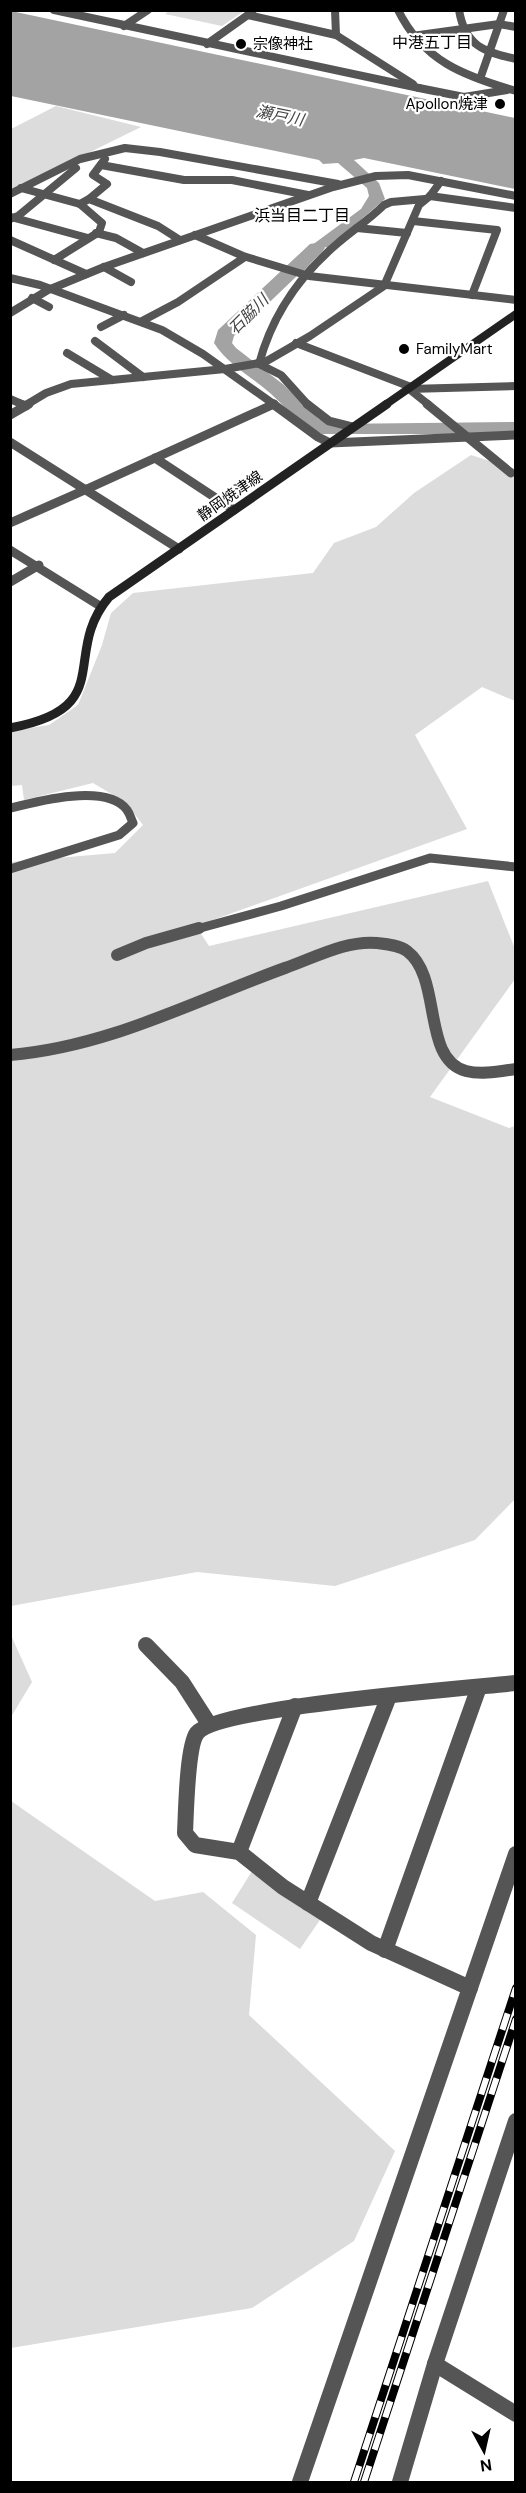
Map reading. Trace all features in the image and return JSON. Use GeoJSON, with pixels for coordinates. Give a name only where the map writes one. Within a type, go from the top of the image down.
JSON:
{"type":"FeatureCollection","features":[{"type":"Feature","properties":{"kind":"main road","name":"静岡焼津線"},"geometry":{"type":"LineString","coordinates":[[100,606],[108,597],[516,314]]}},
{"type":"Feature","properties":{"kind":"main road"},"geometry":{"type":"LineString","coordinates":[[10,728],[46,719],[66,708],[77,696],[82,669],[100,606]]}},
{"type":"Feature","properties":{"kind":"street"},"geometry":{"type":"LineString","coordinates":[[54,10],[464,97],[514,89]]}},
{"type":"Feature","properties":{"kind":"street"},"geometry":{"type":"LineString","coordinates":[[124,26],[148,10]]}},
{"type":"Feature","properties":{"kind":"street"},"geometry":{"type":"LineString","coordinates":[[335,10],[336,35]]}},
{"type":"Feature","properties":{"kind":"street"},"geometry":{"type":"LineString","coordinates":[[398,10],[412,36],[435,57],[480,79],[514,89]]}},
{"type":"Feature","properties":{"kind":"street"},"geometry":{"type":"LineString","coordinates":[[459,10],[462,27],[481,49],[488,53],[516,58]]}},
{"type":"Feature","properties":{"kind":"street"},"geometry":{"type":"LineString","coordinates":[[480,79],[504,10]]}},
{"type":"Feature","properties":{"kind":"street"},"geometry":{"type":"LineString","coordinates":[[207,44],[251,13],[336,35],[420,88]]}},
{"type":"Feature","properties":{"kind":"street"},"geometry":{"type":"LineString","coordinates":[[412,36],[462,27],[499,24],[516,27]]}},
{"type":"Feature","properties":{"kind":"street"},"geometry":{"type":"LineString","coordinates":[[80,204],[107,184],[93,175],[104,159],[125,148]]}},
{"type":"Feature","properties":{"kind":"street"},"geometry":{"type":"LineString","coordinates":[[10,194],[80,159],[125,148],[342,185]]}},
{"type":"Feature","properties":{"kind":"street"},"geometry":{"type":"LineString","coordinates":[[11,218],[46,194],[76,168],[100,157],[114,154]]}},
{"type":"Feature","properties":{"kind":"street"},"geometry":{"type":"LineString","coordinates":[[101,165],[184,180],[232,180],[309,196]]}},
{"type":"Feature","properties":{"kind":"street"},"geometry":{"type":"LineString","coordinates":[[10,313],[48,290],[104,267],[195,234],[375,176],[398,174],[516,196]]}},
{"type":"Feature","properties":{"kind":"street"},"geometry":{"type":"LineString","coordinates":[[10,415],[46,393],[71,384],[259,364],[384,286],[419,205],[441,181]]}},
{"type":"Feature","properties":{"kind":"street"},"geometry":{"type":"LineString","coordinates":[[21,188],[80,204],[102,223],[103,226],[96,233],[54,260]]}},
{"type":"Feature","properties":{"kind":"street"},"geometry":{"type":"LineString","coordinates":[[259,364],[270,326],[289,292],[331,249],[391,202],[428,197],[516,208]]}},
{"type":"Feature","properties":{"kind":"street"},"geometry":{"type":"LineString","coordinates":[[89,199],[158,226],[180,240]]}},
{"type":"Feature","properties":{"kind":"street"},"geometry":{"type":"LineString","coordinates":[[11,218],[88,238]]}},
{"type":"Feature","properties":{"kind":"street"},"geometry":{"type":"LineString","coordinates":[[413,221],[497,230],[472,295]]}},
{"type":"Feature","properties":{"kind":"street"},"geometry":{"type":"LineString","coordinates":[[357,228],[407,233]]}},
{"type":"Feature","properties":{"kind":"street"},"geometry":{"type":"LineString","coordinates":[[96,233],[116,238],[143,253]]}},
{"type":"Feature","properties":{"kind":"street"},"geometry":{"type":"LineString","coordinates":[[195,234],[245,257],[304,275],[516,300]]}},
{"type":"Feature","properties":{"kind":"street"},"geometry":{"type":"LineString","coordinates":[[10,240],[86,274]]}},
{"type":"Feature","properties":{"kind":"street"},"geometry":{"type":"LineString","coordinates":[[142,321],[178,302],[245,257]]}},
{"type":"Feature","properties":{"kind":"street"},"geometry":{"type":"LineString","coordinates":[[104,267],[131,282]]}},
{"type":"Feature","properties":{"kind":"street"},"geometry":{"type":"LineString","coordinates":[[10,278],[28,280],[48,290],[142,321],[197,349],[318,437],[334,440],[516,435]]}},
{"type":"Feature","properties":{"kind":"street"},"geometry":{"type":"LineString","coordinates":[[32,298],[50,307]]}},
{"type":"Feature","properties":{"kind":"street"},"geometry":{"type":"LineString","coordinates":[[101,327],[124,315]]}},
{"type":"Feature","properties":{"kind":"street"},"geometry":{"type":"LineString","coordinates":[[95,341],[143,377]]}},
{"type":"Feature","properties":{"kind":"street"},"geometry":{"type":"LineString","coordinates":[[296,343],[410,388],[511,473]]}},
{"type":"Feature","properties":{"kind":"street"},"geometry":{"type":"LineString","coordinates":[[67,353],[112,380]]}},
{"type":"Feature","properties":{"kind":"street"},"geometry":{"type":"LineString","coordinates":[[259,364],[281,375],[297,396],[330,422],[352,428]]}},
{"type":"Feature","properties":{"kind":"street"},"geometry":{"type":"LineString","coordinates":[[410,388],[516,386]]}},
{"type":"Feature","properties":{"kind":"street"},"geometry":{"type":"LineString","coordinates":[[10,399],[26,406]]}},
{"type":"Feature","properties":{"kind":"street"},"geometry":{"type":"LineString","coordinates":[[10,523],[274,404]]}},
{"type":"Feature","properties":{"kind":"street"},"geometry":{"type":"LineString","coordinates":[[10,442],[179,549]]}},
{"type":"Feature","properties":{"kind":"street"},"geometry":{"type":"LineString","coordinates":[[155,458],[234,510]]}},
{"type":"Feature","properties":{"kind":"street"},"geometry":{"type":"LineString","coordinates":[[10,549],[39,565],[78,594],[100,606]]}},
{"type":"Feature","properties":{"kind":"street"},"geometry":{"type":"LineString","coordinates":[[10,582],[39,565]]}},
{"type":"Feature","properties":{"kind":"street"},"geometry":{"type":"LineString","coordinates":[[10,869],[119,835],[134,823],[132,814],[126,808],[102,798],[82,796],[43,800],[11,808]]}},
{"type":"Feature","properties":{"kind":"street"},"geometry":{"type":"LineString","coordinates":[[117,955],[162,936],[237,919],[429,858],[516,867]]}},
{"type":"Feature","properties":{"kind":"street"},"geometry":{"type":"LineString","coordinates":[[10,1055],[40,1053],[111,1036],[145,1025],[291,965],[372,942],[405,950],[416,960],[425,980],[441,1048],[447,1060],[466,1071],[516,1069]]}},
{"type":"Feature","properties":{"kind":"street"},"geometry":{"type":"LineString","coordinates":[[146,1645],[182,1682],[209,1724]]}},
{"type":"Feature","properties":{"kind":"street"},"geometry":{"type":"LineString","coordinates":[[470,1988],[385,1950],[283,1887],[239,1852],[195,1845],[185,1833],[191,1752],[196,1734],[209,1724],[296,1706],[516,1683]]}},
{"type":"Feature","properties":{"kind":"street"},"geometry":{"type":"LineString","coordinates":[[385,1950],[479,1687]]}},
{"type":"Feature","properties":{"kind":"street"},"geometry":{"type":"LineString","coordinates":[[308,1903],[389,1696]]}},
{"type":"Feature","properties":{"kind":"street"},"geometry":{"type":"LineString","coordinates":[[239,1852],[296,1706]]}},
{"type":"Feature","properties":{"kind":"street"},"geometry":{"type":"LineString","coordinates":[[300,2482],[516,1854]]}},
{"type":"Feature","properties":{"kind":"street"},"geometry":{"type":"LineString","coordinates":[[400,2482],[435,2364],[516,2121]]}},
{"type":"Feature","properties":{"kind":"street"},"geometry":{"type":"LineString","coordinates":[[435,2364],[516,2414]]}},
{"type":"Feature","properties":{"kind":"shaded area"},"geometry":{"type":"Polygon","coordinates":[[[170,10],[244,11],[222,26],[165,14],[170,10]]]}},
{"type":"Feature","properties":{"kind":"shaded area"},"geometry":{"type":"Polygon","coordinates":[[[56,106],[141,127],[11,191],[11,129],[56,106]]]}},
{"type":"Feature","properties":{"kind":"shaded area"},"geometry":{"type":"Polygon","coordinates":[[[471,455],[515,469],[515,701],[482,687],[415,735],[467,829],[196,926],[209,946],[488,881],[515,949],[515,979],[430,1097],[509,1128],[515,1126],[515,1499],[475,1540],[335,1586],[197,1572],[11,1606],[11,862],[115,853],[143,825],[125,802],[93,783],[24,800],[22,785],[11,786],[11,731],[49,725],[78,705],[102,645],[111,613],[133,593],[313,573],[334,543],[376,527],[414,493],[471,455]]]}},
{"type":"Feature","properties":{"kind":"shaded area"},"geometry":{"type":"Polygon","coordinates":[[[10,1633],[32,1682],[11,1717],[10,1717],[10,1633]]]}},
{"type":"Feature","properties":{"kind":"shaded area"},"geometry":{"type":"Polygon","coordinates":[[[11,1801],[155,1901],[203,1892],[256,1935],[249,2015],[395,2151],[354,2241],[252,2308],[11,2348],[11,1801]]]}},
{"type":"Feature","properties":{"kind":"shaded area"},"geometry":{"type":"Polygon","coordinates":[[[254,1868],[322,1917],[300,1949],[232,1903],[254,1868]]]}},
{"type":"Feature","properties":{"kind":"water","name":"瀬戸川"},"geometry":{"type":"Polygon","coordinates":[[[11,11],[515,118],[515,189],[364,158],[354,160],[379,183],[385,199],[328,248],[325,247],[302,273],[287,269],[304,251],[361,209],[369,196],[367,188],[338,163],[323,164],[319,160],[11,96],[11,11]]]}},
{"type":"Feature","properties":{"kind":"waterway","name":"石脇川"},"geometry":{"type":"LineString","coordinates":[[316,248],[225,334],[223,343],[229,352],[277,389],[312,423],[329,430],[516,428]]}},
{"type":"Feature","properties":{"kind":"railway"},"geometry":{"type":"LineString","coordinates":[[354,2482],[516,1988]]}},
{"type":"Feature","properties":{"kind":"railway"},"geometry":{"type":"LineString","coordinates":[[364,2482],[516,2019]]}},
{"type":"Feature","properties":{"kind":"place","name":"宗像神社"},"geometry":{"type":"Point","coordinates":[241,44]}},
{"type":"Feature","properties":{"kind":"place","name":"Apollon焼津"},"geometry":{"type":"Point","coordinates":[500,104]}},
{"type":"Feature","properties":{"kind":"place","name":"FamilyMart"},"geometry":{"type":"Point","coordinates":[404,349]}},
{"type":"Feature","properties":{"kind":"district","name":"中港五丁目"},"geometry":{"type":"Point","coordinates":[432,42]}},
{"type":"Feature","properties":{"kind":"district","name":"浜当目二丁目"},"geometry":{"type":"Point","coordinates":[302,215]}}]}
